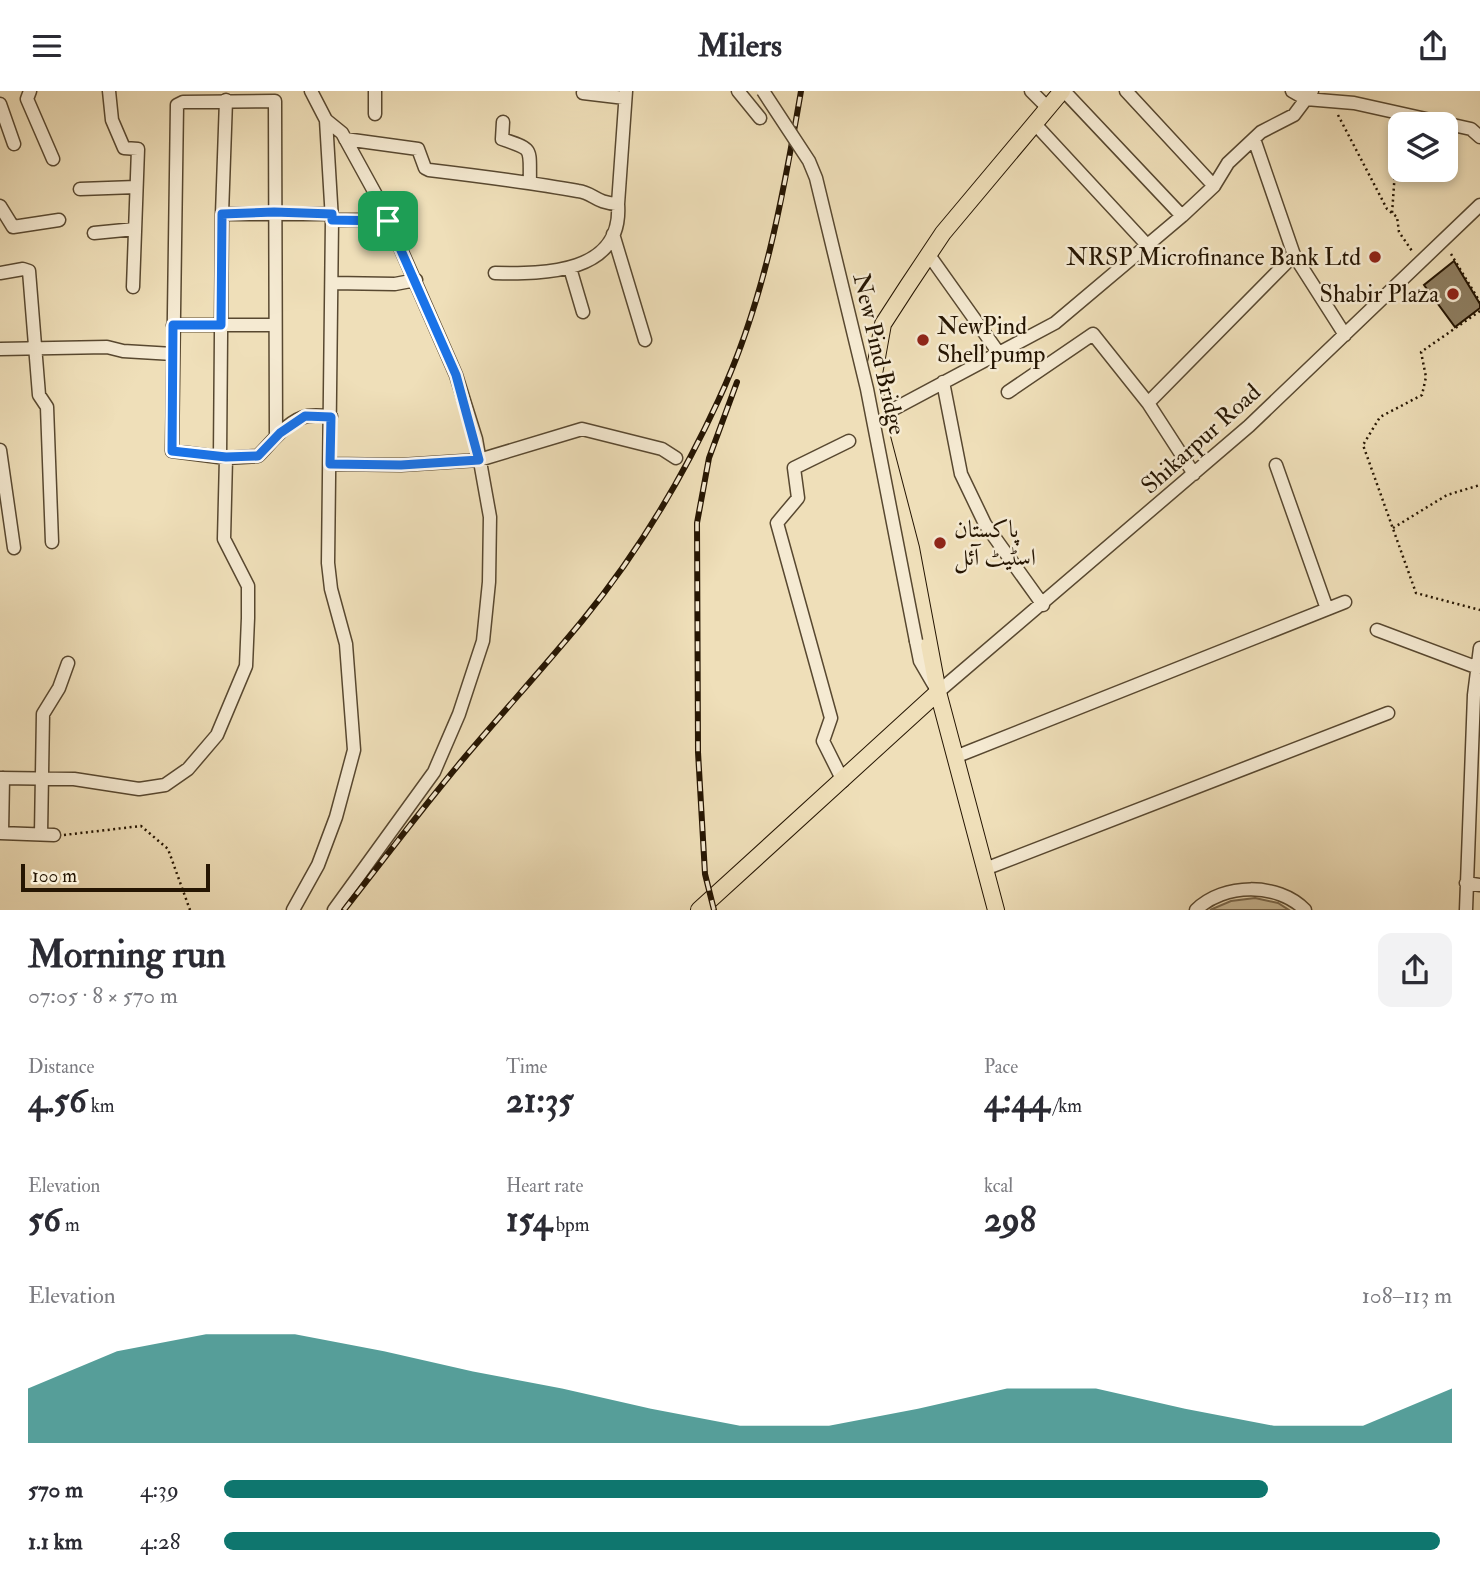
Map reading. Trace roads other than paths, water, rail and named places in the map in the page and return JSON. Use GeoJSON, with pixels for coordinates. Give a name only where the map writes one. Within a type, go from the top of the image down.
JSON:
{"type":"FeatureCollection","features":[{"type":"Feature","properties":{"kind":"main road"},"geometry":{"type":"LineString","coordinates":[[996,910],[938,692],[911,548],[877,418],[874,374],[883,324],[943,233],[1063,91]]}},
{"type":"Feature","properties":{"kind":"main road"},"geometry":{"type":"LineString","coordinates":[[699,910],[938,692]]}},
{"type":"Feature","properties":{"kind":"street"},"geometry":{"type":"LineString","coordinates":[[30,91],[27,99],[53,159]]}},
{"type":"Feature","properties":{"kind":"street"},"geometry":{"type":"LineString","coordinates":[[109,91],[112,120],[124,148],[138,149],[133,287]]}},
{"type":"Feature","properties":{"kind":"street"},"geometry":{"type":"LineString","coordinates":[[311,91],[326,120],[345,139],[388,221],[456,375],[479,460],[490,517],[489,582],[483,641],[472,678],[434,772],[334,910]]}},
{"type":"Feature","properties":{"kind":"street"},"geometry":{"type":"LineString","coordinates":[[375,91],[375,114]]}},
{"type":"Feature","properties":{"kind":"street"},"geometry":{"type":"LineString","coordinates":[[738,91],[760,118]]}},
{"type":"Feature","properties":{"kind":"street","name":"New Pind Bridge"},"geometry":{"type":"LineString","coordinates":[[763,91],[809,161],[816,178],[867,389],[920,661],[938,692]]}},
{"type":"Feature","properties":{"kind":"street"},"geometry":{"type":"LineString","coordinates":[[1031,91],[1048,108]]}},
{"type":"Feature","properties":{"kind":"street"},"geometry":{"type":"LineString","coordinates":[[1063,91],[1182,216]]}},
{"type":"Feature","properties":{"kind":"street"},"geometry":{"type":"LineString","coordinates":[[1126,91],[1214,186]]}},
{"type":"Feature","properties":{"kind":"street"},"geometry":{"type":"LineString","coordinates":[[1292,91],[1471,129],[1480,137]]}},
{"type":"Feature","properties":{"kind":"street"},"geometry":{"type":"LineString","coordinates":[[495,274],[536,275],[586,263],[613,234],[619,221],[625,95],[583,93]]}},
{"type":"Feature","properties":{"kind":"street"},"geometry":{"type":"LineString","coordinates":[[877,418],[1055,323],[1182,216],[1214,186],[1228,163],[1261,132],[1294,115],[1309,95]]}},
{"type":"Feature","properties":{"kind":"street"},"geometry":{"type":"LineString","coordinates":[[276,437],[275,101],[193,96],[177,104],[172,451],[223,457],[258,456],[276,437],[305,416],[331,417]]}},
{"type":"Feature","properties":{"kind":"street"},"geometry":{"type":"LineString","coordinates":[[54,835],[1,833],[2,778],[74,779],[139,789],[165,785],[188,769],[217,735],[246,666],[248,586],[224,539],[221,325],[226,100]]}},
{"type":"Feature","properties":{"kind":"street"},"geometry":{"type":"LineString","coordinates":[[0,104],[14,144]]}},
{"type":"Feature","properties":{"kind":"street"},"geometry":{"type":"LineString","coordinates":[[293,910],[318,865],[336,817],[354,750],[346,645],[331,589],[328,563],[332,217],[326,120]]}},
{"type":"Feature","properties":{"kind":"street"},"geometry":{"type":"LineString","coordinates":[[503,122],[502,139],[525,146],[529,151],[530,182]]}},
{"type":"Feature","properties":{"kind":"street"},"geometry":{"type":"LineString","coordinates":[[1035,124],[1148,246]]}},
{"type":"Feature","properties":{"kind":"street"},"geometry":{"type":"LineString","coordinates":[[345,139],[418,149],[425,168],[429,170],[530,182],[586,192],[602,203],[618,204]]}},
{"type":"Feature","properties":{"kind":"street"},"geometry":{"type":"LineString","coordinates":[[1254,139],[1294,255],[1345,335]]}},
{"type":"Feature","properties":{"kind":"street"},"geometry":{"type":"LineString","coordinates":[[80,189],[136,187]]}},
{"type":"Feature","properties":{"kind":"street","name":"Shikarpur Road"},"geometry":{"type":"LineString","coordinates":[[938,692],[1195,474],[1480,205]]}},
{"type":"Feature","properties":{"kind":"street"},"geometry":{"type":"LineString","coordinates":[[0,206],[13,227],[59,220]]}},
{"type":"Feature","properties":{"kind":"street"},"geometry":{"type":"LineString","coordinates":[[222,214],[274,212],[388,221]]}},
{"type":"Feature","properties":{"kind":"street"},"geometry":{"type":"LineString","coordinates":[[94,233],[135,229]]}},
{"type":"Feature","properties":{"kind":"street"},"geometry":{"type":"LineString","coordinates":[[613,234],[645,340]]}},
{"type":"Feature","properties":{"kind":"street"},"geometry":{"type":"LineString","coordinates":[[929,255],[998,352]]}},
{"type":"Feature","properties":{"kind":"street"},"geometry":{"type":"LineString","coordinates":[[1148,403],[1294,255]]}},
{"type":"Feature","properties":{"kind":"street"},"geometry":{"type":"LineString","coordinates":[[570,268],[583,312]]}},
{"type":"Feature","properties":{"kind":"street"},"geometry":{"type":"LineString","coordinates":[[0,272],[23,269],[29,271],[39,395],[47,407],[51,542]]}},
{"type":"Feature","properties":{"kind":"street"},"geometry":{"type":"LineString","coordinates":[[332,283],[395,284],[416,280]]}},
{"type":"Feature","properties":{"kind":"street"},"geometry":{"type":"LineString","coordinates":[[173,325],[275,325]]}},
{"type":"Feature","properties":{"kind":"street"},"geometry":{"type":"LineString","coordinates":[[1008,392],[1093,334],[1148,403],[1195,474]]}},
{"type":"Feature","properties":{"kind":"street"},"geometry":{"type":"LineString","coordinates":[[0,349],[107,347],[123,351],[173,354]]}},
{"type":"Feature","properties":{"kind":"street"},"geometry":{"type":"LineString","coordinates":[[943,382],[961,474],[985,524],[1043,605]]}},
{"type":"Feature","properties":{"kind":"street"},"geometry":{"type":"LineString","coordinates":[[330,464],[401,465],[479,460],[582,429],[662,449],[676,458]]}},
{"type":"Feature","properties":{"kind":"street"},"geometry":{"type":"LineString","coordinates":[[843,781],[823,741],[831,717],[777,523],[798,498],[794,468],[849,441]]}},
{"type":"Feature","properties":{"kind":"street"},"geometry":{"type":"LineString","coordinates":[[0,450],[14,548]]}},
{"type":"Feature","properties":{"kind":"street"},"geometry":{"type":"LineString","coordinates":[[1276,465],[1327,609]]}},
{"type":"Feature","properties":{"kind":"street"},"geometry":{"type":"LineString","coordinates":[[955,757],[1345,601]]}},
{"type":"Feature","properties":{"kind":"street"},"geometry":{"type":"LineString","coordinates":[[1377,630],[1478,683]]}},
{"type":"Feature","properties":{"kind":"street"},"geometry":{"type":"LineString","coordinates":[[1466,910],[1480,648]]}},
{"type":"Feature","properties":{"kind":"street"},"geometry":{"type":"LineString","coordinates":[[41,834],[43,714],[59,688],[68,663]]}},
{"type":"Feature","properties":{"kind":"street"},"geometry":{"type":"LineString","coordinates":[[985,869],[1388,713]]}},
{"type":"Feature","properties":{"kind":"street"},"geometry":{"type":"LineString","coordinates":[[1466,883],[1480,885]]}},
{"type":"Feature","properties":{"kind":"street"},"geometry":{"type":"LineString","coordinates":[[1196,910],[1225,893],[1251,889],[1277,893],[1305,910]]}},
{"type":"Feature","properties":{"kind":"railway"},"geometry":{"type":"LineString","coordinates":[[344,910],[449,776],[602,596],[640,543],[674,487],[718,401],[748,326],[779,210],[801,91]]}},
{"type":"Feature","properties":{"kind":"railway"},"geometry":{"type":"LineString","coordinates":[[714,910],[705,874],[698,752],[697,523],[709,458],[737,382]]}},
{"type":"Feature","properties":{"kind":"place","name":"NRSP Microfinance Bank Ltd"},"geometry":{"type":"Point","coordinates":[1375,257]}},
{"type":"Feature","properties":{"kind":"place","name":"Shabir Plaza"},"geometry":{"type":"Point","coordinates":[1453,294]}},
{"type":"Feature","properties":{"kind":"place","name":"NewPind Shell pump"},"geometry":{"type":"Point","coordinates":[923,340]}},
{"type":"Feature","properties":{"kind":"place","name":"پاکستان اسٹیٹ آئل"},"geometry":{"type":"Point","coordinates":[940,543]}}]}
